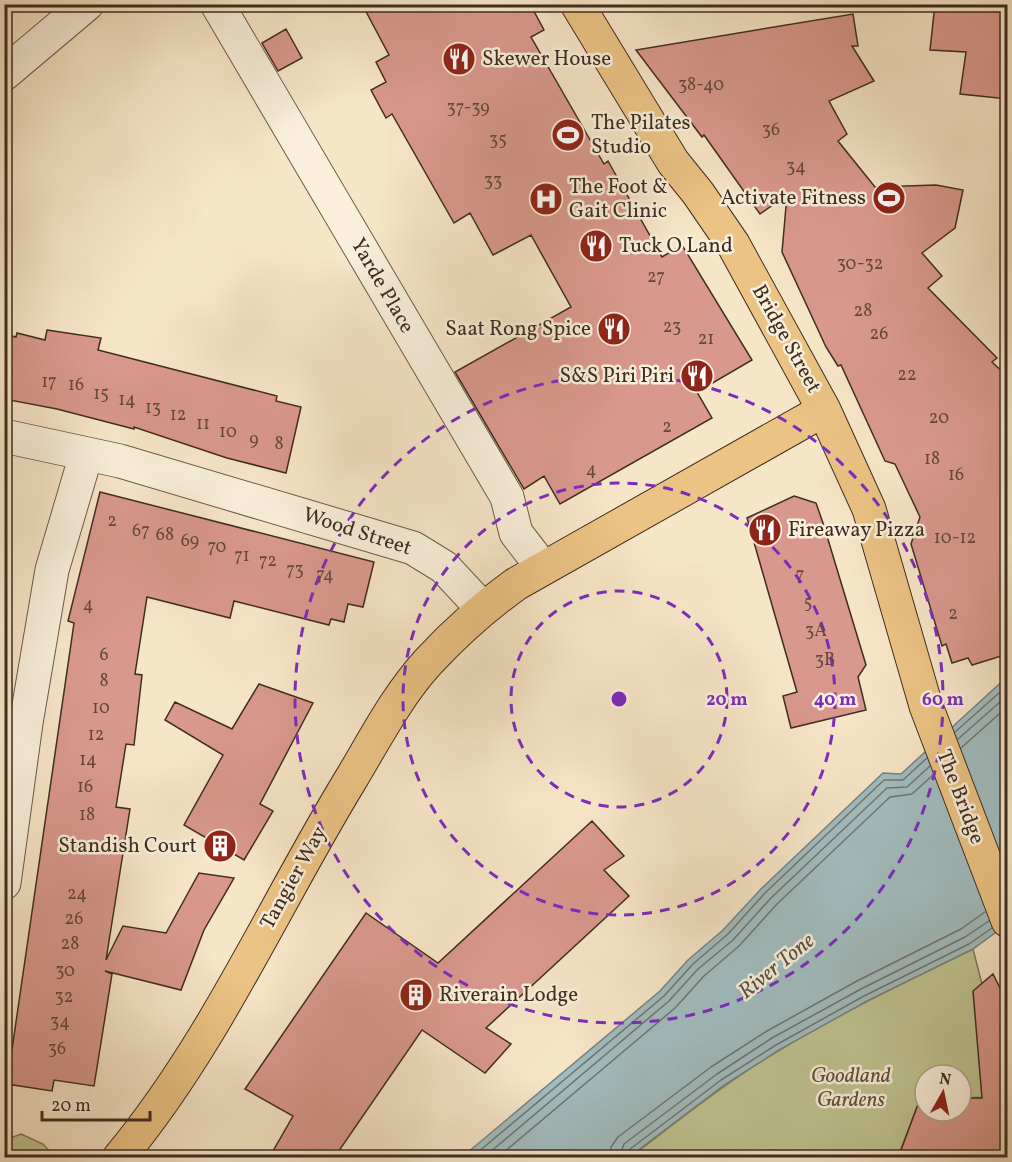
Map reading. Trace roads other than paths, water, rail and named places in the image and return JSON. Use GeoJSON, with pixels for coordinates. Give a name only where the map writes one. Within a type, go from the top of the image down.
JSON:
{"type":"FeatureCollection","features":[{"type":"Feature","properties":{"kind":"main road","name":"Bridge Street"},"geometry":{"type":"LineString","coordinates":[[577,4],[673,162],[698,193],[733,244],[824,410],[869,509],[926,706]]}},
{"type":"Feature","properties":{"kind":"main road"},"geometry":{"type":"LineString","coordinates":[[483,609],[543,568],[824,410]]}},
{"type":"Feature","properties":{"kind":"main road","name":"Tangier Way"},"geometry":{"type":"LineString","coordinates":[[119,1158],[147,1121],[224,1006],[323,825],[404,691],[428,662],[483,609]]}},
{"type":"Feature","properties":{"kind":"main road","name":"The Bridge"},"geometry":{"type":"LineString","coordinates":[[926,706],[1008,921]]}},
{"type":"Feature","properties":{"kind":"street"},"geometry":{"type":"LineString","coordinates":[[4,74],[87,4]]}},
{"type":"Feature","properties":{"kind":"street","name":"Yarde Place"},"geometry":{"type":"LineString","coordinates":[[217,4],[507,497],[516,532],[543,568]]}},
{"type":"Feature","properties":{"kind":"street","name":"Wood Street"},"geometry":{"type":"LineString","coordinates":[[4,436],[120,461],[413,548],[444,567],[483,609]]}},
{"type":"Feature","properties":{"kind":"street"},"geometry":{"type":"LineString","coordinates":[[4,883],[26,723],[52,570],[86,455]]}},
{"type":"Feature","properties":{"kind":"water","name":"River Tone"},"geometry":{"type":"Polygon","coordinates":[[[1007,677],[1007,924],[973,949],[867,1001],[779,1050],[724,1085],[629,1157],[461,1158],[660,991],[688,960],[723,930],[761,889],[883,773],[901,774],[1007,677]]]}},
{"type":"Feature","properties":{"kind":"place","name":"Skewer House"},"geometry":{"type":"Point","coordinates":[459,59]}},
{"type":"Feature","properties":{"kind":"place","name":"The Pilates Studio"},"geometry":{"type":"Point","coordinates":[568,135]}},
{"type":"Feature","properties":{"kind":"place","name":"Activate Fitness"},"geometry":{"type":"Point","coordinates":[889,198]}},
{"type":"Feature","properties":{"kind":"place","name":"The Foot & Gait Clinic"},"geometry":{"type":"Point","coordinates":[546,199]}},
{"type":"Feature","properties":{"kind":"place","name":"Tuck O Land"},"geometry":{"type":"Point","coordinates":[596,246]}},
{"type":"Feature","properties":{"kind":"place","name":"Saat Rong Spice"},"geometry":{"type":"Point","coordinates":[614,329]}},
{"type":"Feature","properties":{"kind":"place","name":"S&S Piri Piri"},"geometry":{"type":"Point","coordinates":[697,376]}},
{"type":"Feature","properties":{"kind":"place","name":"Fireaway Pizza"},"geometry":{"type":"Point","coordinates":[765,530]}},
{"type":"Feature","properties":{"kind":"place","name":"Standish Court"},"geometry":{"type":"Point","coordinates":[220,846]}},
{"type":"Feature","properties":{"kind":"place","name":"Riverain Lodge"},"geometry":{"type":"Point","coordinates":[416,995]}},
{"type":"Feature","properties":{"kind":"park label","name":"Goodland Gardens"},"geometry":{"type":"Point","coordinates":[851,1088]}}]}
